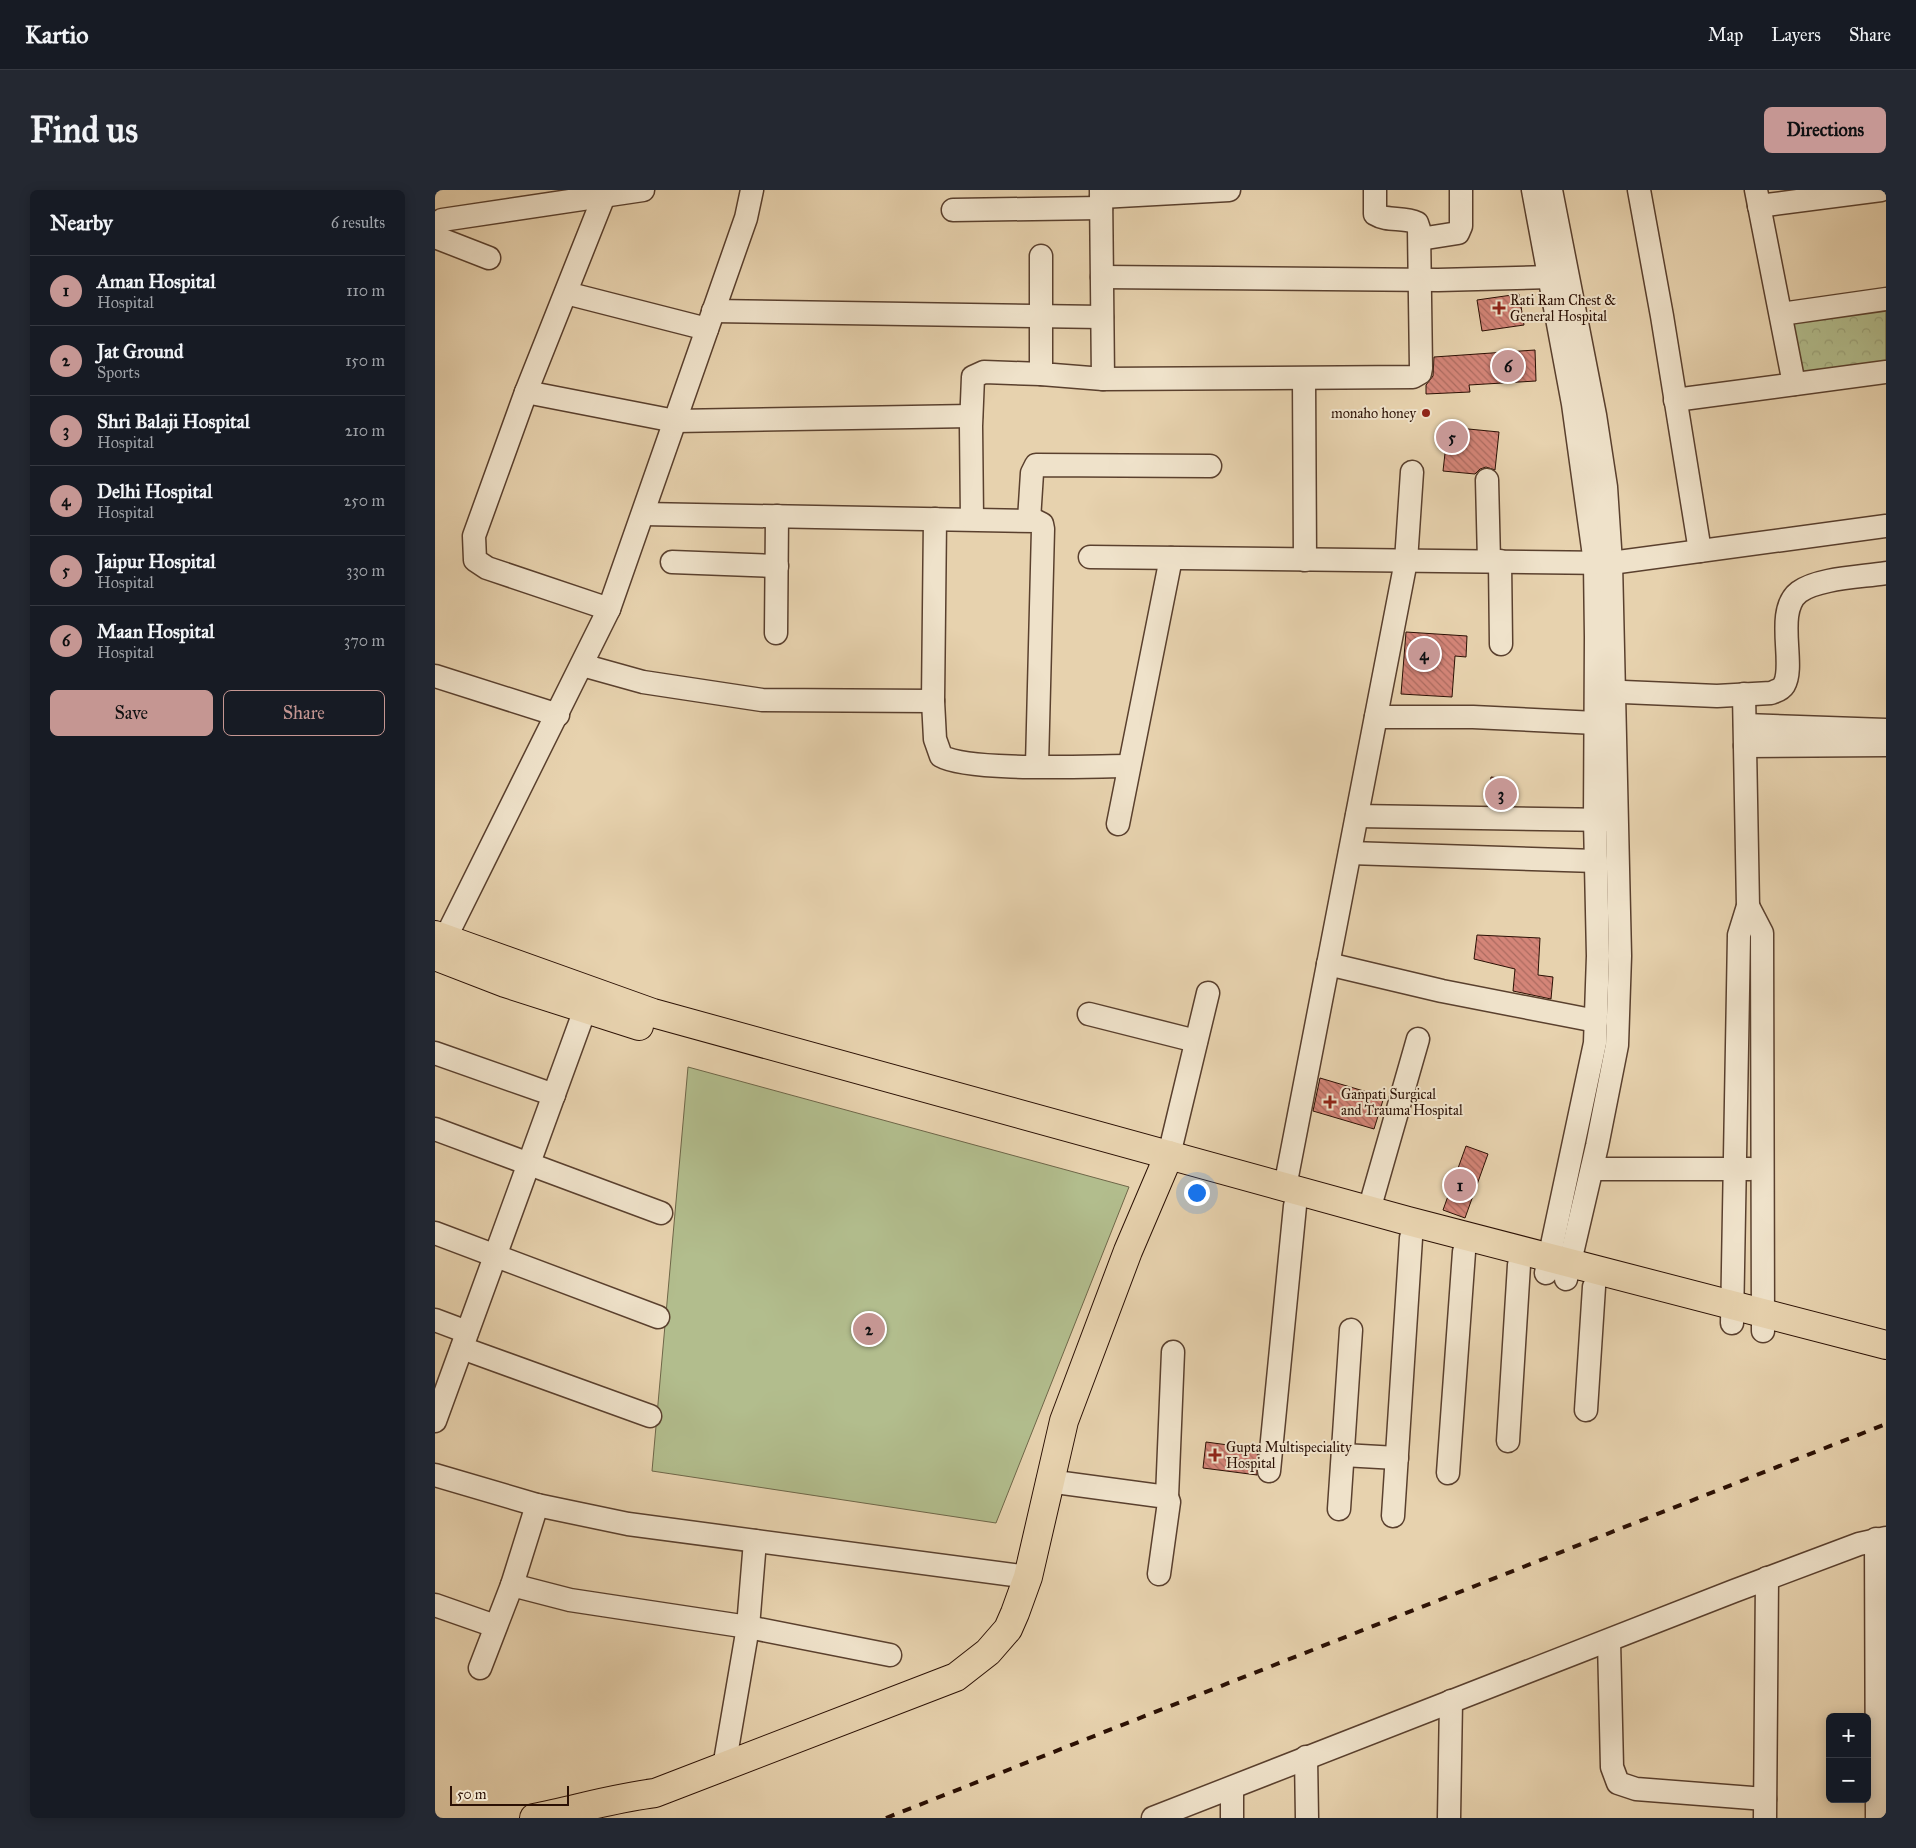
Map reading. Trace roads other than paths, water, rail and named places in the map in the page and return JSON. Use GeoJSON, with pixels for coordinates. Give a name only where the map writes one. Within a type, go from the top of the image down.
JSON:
{"type":"FeatureCollection","features":[{"type":"Feature","properties":{"kind":"main road"},"geometry":{"type":"LineString","coordinates":[[438,947],[588,1001],[653,1013],[966,1108],[1290,1197],[1411,1238],[1519,1265],[1558,1268],[1594,1286],[1733,1314]]}},
{"type":"Feature","properties":{"kind":"main road"},"geometry":{"type":"LineString","coordinates":[[535,1818],[589,1807],[622,1797],[655,1793],[955,1676],[989,1652],[1008,1630],[1028,1577],[1064,1420],[1127,1251],[1165,1163]]}},
{"type":"Feature","properties":{"kind":"main road"},"geometry":{"type":"LineString","coordinates":[[1290,1197],[1369,1210],[1558,1268],[1763,1322],[1886,1364]]}},
{"type":"Feature","properties":{"kind":"main road"},"geometry":{"type":"LineString","coordinates":[[1763,1322],[1886,1345]]}},
{"type":"Feature","properties":{"kind":"main road"},"geometry":{"type":"LineString","coordinates":[[608,1818],[641,1806],[655,1793]]}},
{"type":"Feature","properties":{"kind":"street"},"geometry":{"type":"LineString","coordinates":[[439,228],[572,195],[604,196],[643,190]]}},
{"type":"Feature","properties":{"kind":"street"},"geometry":{"type":"LineString","coordinates":[[438,947],[558,715],[609,609],[746,218],[752,190]]}},
{"type":"Feature","properties":{"kind":"street"},"geometry":{"type":"LineString","coordinates":[[953,210],[1229,190]]}},
{"type":"Feature","properties":{"kind":"street"},"geometry":{"type":"LineString","coordinates":[[972,519],[971,416],[974,375],[984,372],[1103,379],[1404,379],[1420,374],[1420,239],[1417,223],[1411,220],[1383,218],[1375,214],[1375,190]]}},
{"type":"Feature","properties":{"kind":"street"},"geometry":{"type":"LineString","coordinates":[[1420,239],[1458,233],[1461,226],[1461,190]]}},
{"type":"Feature","properties":{"kind":"street"},"geometry":{"type":"LineString","coordinates":[[1533,190],[1603,563]]}},
{"type":"Feature","properties":{"kind":"street"},"geometry":{"type":"LineString","coordinates":[[1551,190],[1595,415],[1606,487],[1603,563],[1606,820],[1596,861],[1599,956],[1595,1043],[1558,1268]]}},
{"type":"Feature","properties":{"kind":"street"},"geometry":{"type":"LineString","coordinates":[[1639,190],[1700,551]]}},
{"type":"Feature","properties":{"kind":"street"},"geometry":{"type":"LineString","coordinates":[[1795,384],[1757,198],[1881,190]]}},
{"type":"Feature","properties":{"kind":"street"},"geometry":{"type":"LineString","coordinates":[[604,196],[526,392],[474,536],[475,560],[487,568],[609,609]]}},
{"type":"Feature","properties":{"kind":"street"},"geometry":{"type":"LineString","coordinates":[[1101,198],[1103,379]]}},
{"type":"Feature","properties":{"kind":"street"},"geometry":{"type":"LineString","coordinates":[[439,228],[489,258]]}},
{"type":"Feature","properties":{"kind":"street"},"geometry":{"type":"LineString","coordinates":[[1041,256],[1041,374]]}},
{"type":"Feature","properties":{"kind":"street"},"geometry":{"type":"LineString","coordinates":[[1102,278],[1550,278]]}},
{"type":"Feature","properties":{"kind":"street"},"geometry":{"type":"LineString","coordinates":[[565,293],[710,320],[1102,317]]}},
{"type":"Feature","properties":{"kind":"street"},"geometry":{"type":"LineString","coordinates":[[1781,314],[1886,299]]}},
{"type":"Feature","properties":{"kind":"street"},"geometry":{"type":"LineString","coordinates":[[1675,400],[1886,372]]}},
{"type":"Feature","properties":{"kind":"street"},"geometry":{"type":"LineString","coordinates":[[1304,379],[1305,560]]}},
{"type":"Feature","properties":{"kind":"street"},"geometry":{"type":"LineString","coordinates":[[526,392],[675,421],[971,416]]}},
{"type":"Feature","properties":{"kind":"street"},"geometry":{"type":"LineString","coordinates":[[1029,520],[1032,473],[1036,465],[1210,466]]}},
{"type":"Feature","properties":{"kind":"street"},"geometry":{"type":"LineString","coordinates":[[1269,1471],[1290,1197],[1328,964],[1406,561],[1412,472]]}},
{"type":"Feature","properties":{"kind":"street"},"geometry":{"type":"LineString","coordinates":[[1487,480],[1501,644]]}},
{"type":"Feature","properties":{"kind":"street"},"geometry":{"type":"LineString","coordinates":[[643,514],[1037,521],[1043,529],[1037,765]]}},
{"type":"Feature","properties":{"kind":"street"},"geometry":{"type":"LineString","coordinates":[[776,633],[777,516]]}},
{"type":"Feature","properties":{"kind":"street"},"geometry":{"type":"LineString","coordinates":[[935,519],[933,701],[935,739],[941,756],[948,760],[986,765],[1129,766]]}},
{"type":"Feature","properties":{"kind":"street"},"geometry":{"type":"LineString","coordinates":[[1089,557],[1603,563],[1886,526]]}},
{"type":"Feature","properties":{"kind":"street"},"geometry":{"type":"LineString","coordinates":[[1118,824],[1171,558]]}},
{"type":"Feature","properties":{"kind":"street"},"geometry":{"type":"LineString","coordinates":[[672,562],[777,566]]}},
{"type":"Feature","properties":{"kind":"street"},"geometry":{"type":"LineString","coordinates":[[1605,691],[1717,696],[1771,693],[1779,690],[1784,685],[1789,603],[1799,592],[1817,584],[1886,573]]}},
{"type":"Feature","properties":{"kind":"street"},"geometry":{"type":"LineString","coordinates":[[582,665],[643,682],[763,700],[933,701]]}},
{"type":"Feature","properties":{"kind":"street"},"geometry":{"type":"LineString","coordinates":[[435,676],[558,715]]}},
{"type":"Feature","properties":{"kind":"street"},"geometry":{"type":"LineString","coordinates":[[1558,1268],[1591,1169],[1617,1045],[1620,956],[1596,723],[1605,691]]}},
{"type":"Feature","properties":{"kind":"street"},"geometry":{"type":"LineString","coordinates":[[1733,1314],[1739,935],[1748,906],[1743,694]]}},
{"type":"Feature","properties":{"kind":"street"},"geometry":{"type":"LineString","coordinates":[[1376,717],[1473,717],[1596,723]]}},
{"type":"Feature","properties":{"kind":"street"},"geometry":{"type":"LineString","coordinates":[[1745,736],[1886,730]]}},
{"type":"Feature","properties":{"kind":"street"},"geometry":{"type":"LineString","coordinates":[[1745,736],[1886,745]]}},
{"type":"Feature","properties":{"kind":"street"},"geometry":{"type":"LineString","coordinates":[[1357,816],[1606,820]]}},
{"type":"Feature","properties":{"kind":"street"},"geometry":{"type":"LineString","coordinates":[[1350,853],[1596,861]]}},
{"type":"Feature","properties":{"kind":"street"},"geometry":{"type":"LineString","coordinates":[[1748,906],[1761,933],[1763,1322]]}},
{"type":"Feature","properties":{"kind":"street"},"geometry":{"type":"LineString","coordinates":[[1328,964],[1442,991],[1596,1021]]}},
{"type":"Feature","properties":{"kind":"street"},"geometry":{"type":"LineString","coordinates":[[1165,1163],[1208,993]]}},
{"type":"Feature","properties":{"kind":"street"},"geometry":{"type":"LineString","coordinates":[[435,1421],[588,1001]]}},
{"type":"Feature","properties":{"kind":"street"},"geometry":{"type":"LineString","coordinates":[[1089,1014],[1196,1041]]}},
{"type":"Feature","properties":{"kind":"street"},"geometry":{"type":"LineString","coordinates":[[1369,1210],[1418,1039]]}},
{"type":"Feature","properties":{"kind":"street"},"geometry":{"type":"LineString","coordinates":[[435,1053],[554,1095]]}},
{"type":"Feature","properties":{"kind":"street"},"geometry":{"type":"LineString","coordinates":[[435,1129],[661,1213]]}},
{"type":"Feature","properties":{"kind":"street"},"geometry":{"type":"LineString","coordinates":[[1591,1169],[1763,1169]]}},
{"type":"Feature","properties":{"kind":"street"},"geometry":{"type":"LineString","coordinates":[[435,1233],[658,1317]]}},
{"type":"Feature","properties":{"kind":"street"},"geometry":{"type":"LineString","coordinates":[[1393,1516],[1411,1238]]}},
{"type":"Feature","properties":{"kind":"street"},"geometry":{"type":"LineString","coordinates":[[1448,1473],[1464,1252]]}},
{"type":"Feature","properties":{"kind":"street"},"geometry":{"type":"LineString","coordinates":[[1508,1441],[1519,1265]]}},
{"type":"Feature","properties":{"kind":"street"},"geometry":{"type":"LineString","coordinates":[[1586,1410],[1594,1286]]}},
{"type":"Feature","properties":{"kind":"street"},"geometry":{"type":"LineString","coordinates":[[435,1320],[464,1340],[650,1416]]}},
{"type":"Feature","properties":{"kind":"street"},"geometry":{"type":"LineString","coordinates":[[1339,1509],[1351,1330]]}},
{"type":"Feature","properties":{"kind":"street"},"geometry":{"type":"LineString","coordinates":[[1159,1574],[1169,1502],[1167,1497],[1173,1352]]}},
{"type":"Feature","properties":{"kind":"street"},"geometry":{"type":"LineString","coordinates":[[1343,1455],[1397,1458]]}},
{"type":"Feature","properties":{"kind":"street"},"geometry":{"type":"LineString","coordinates":[[435,1475],[537,1506],[628,1524],[1028,1577]]}},
{"type":"Feature","properties":{"kind":"street"},"geometry":{"type":"LineString","coordinates":[[1049,1481],[1167,1497]]}},
{"type":"Feature","properties":{"kind":"street"},"geometry":{"type":"LineString","coordinates":[[481,1668],[495,1626],[512,1585],[537,1506]]}},
{"type":"Feature","properties":{"kind":"street"},"geometry":{"type":"LineString","coordinates":[[1153,1818],[1767,1578],[1881,1538],[1881,1725],[1877,1818]]}},
{"type":"Feature","properties":{"kind":"street"},"geometry":{"type":"LineString","coordinates":[[724,1767],[748,1627],[755,1541]]}},
{"type":"Feature","properties":{"kind":"street"},"geometry":{"type":"LineString","coordinates":[[1609,1641],[1612,1767],[1618,1782],[1636,1789],[1765,1809],[1767,1578]]}},
{"type":"Feature","properties":{"kind":"street"},"geometry":{"type":"LineString","coordinates":[[512,1585],[570,1600],[748,1627],[890,1655]]}},
{"type":"Feature","properties":{"kind":"street"},"geometry":{"type":"LineString","coordinates":[[435,1605],[495,1626]]}},
{"type":"Feature","properties":{"kind":"street"},"geometry":{"type":"LineString","coordinates":[[1449,1818],[1451,1701]]}},
{"type":"Feature","properties":{"kind":"street"},"geometry":{"type":"LineString","coordinates":[[1306,1757],[1307,1818]]}},
{"type":"Feature","properties":{"kind":"street"},"geometry":{"type":"LineString","coordinates":[[1232,1788],[1232,1818]]}},
{"type":"Feature","properties":{"kind":"railway"},"geometry":{"type":"LineString","coordinates":[[886,1818],[1886,1424]]}},
{"type":"Feature","properties":{"kind":"place","name":"Rati Ram Chest & General Hospital"},"geometry":{"type":"Point","coordinates":[1499,308]}},
{"type":"Feature","properties":{"kind":"place","name":"Maan Hospital"},"geometry":{"type":"Point","coordinates":[1508,366]}},
{"type":"Feature","properties":{"kind":"place","name":"monaho honey"},"geometry":{"type":"Point","coordinates":[1426,413]}},
{"type":"Feature","properties":{"kind":"place","name":"Jaipur Hospital"},"geometry":{"type":"Point","coordinates":[1452,437]}},
{"type":"Feature","properties":{"kind":"place","name":"Delhi Hospital"},"geometry":{"type":"Point","coordinates":[1424,654]}},
{"type":"Feature","properties":{"kind":"place","name":"Shri Balaji Hospital"},"geometry":{"type":"Point","coordinates":[1501,794]}},
{"type":"Feature","properties":{"kind":"place","name":"Ganpati Surgical and Trauma Hospital"},"geometry":{"type":"Point","coordinates":[1330,1102]}},
{"type":"Feature","properties":{"kind":"place","name":"Aman Hospital"},"geometry":{"type":"Point","coordinates":[1460,1185]}},
{"type":"Feature","properties":{"kind":"place","name":"Jat Ground"},"geometry":{"type":"Point","coordinates":[869,1329]}},
{"type":"Feature","properties":{"kind":"place","name":"Gupta Multispeciality Hospital"},"geometry":{"type":"Point","coordinates":[1215,1455]}}]}
